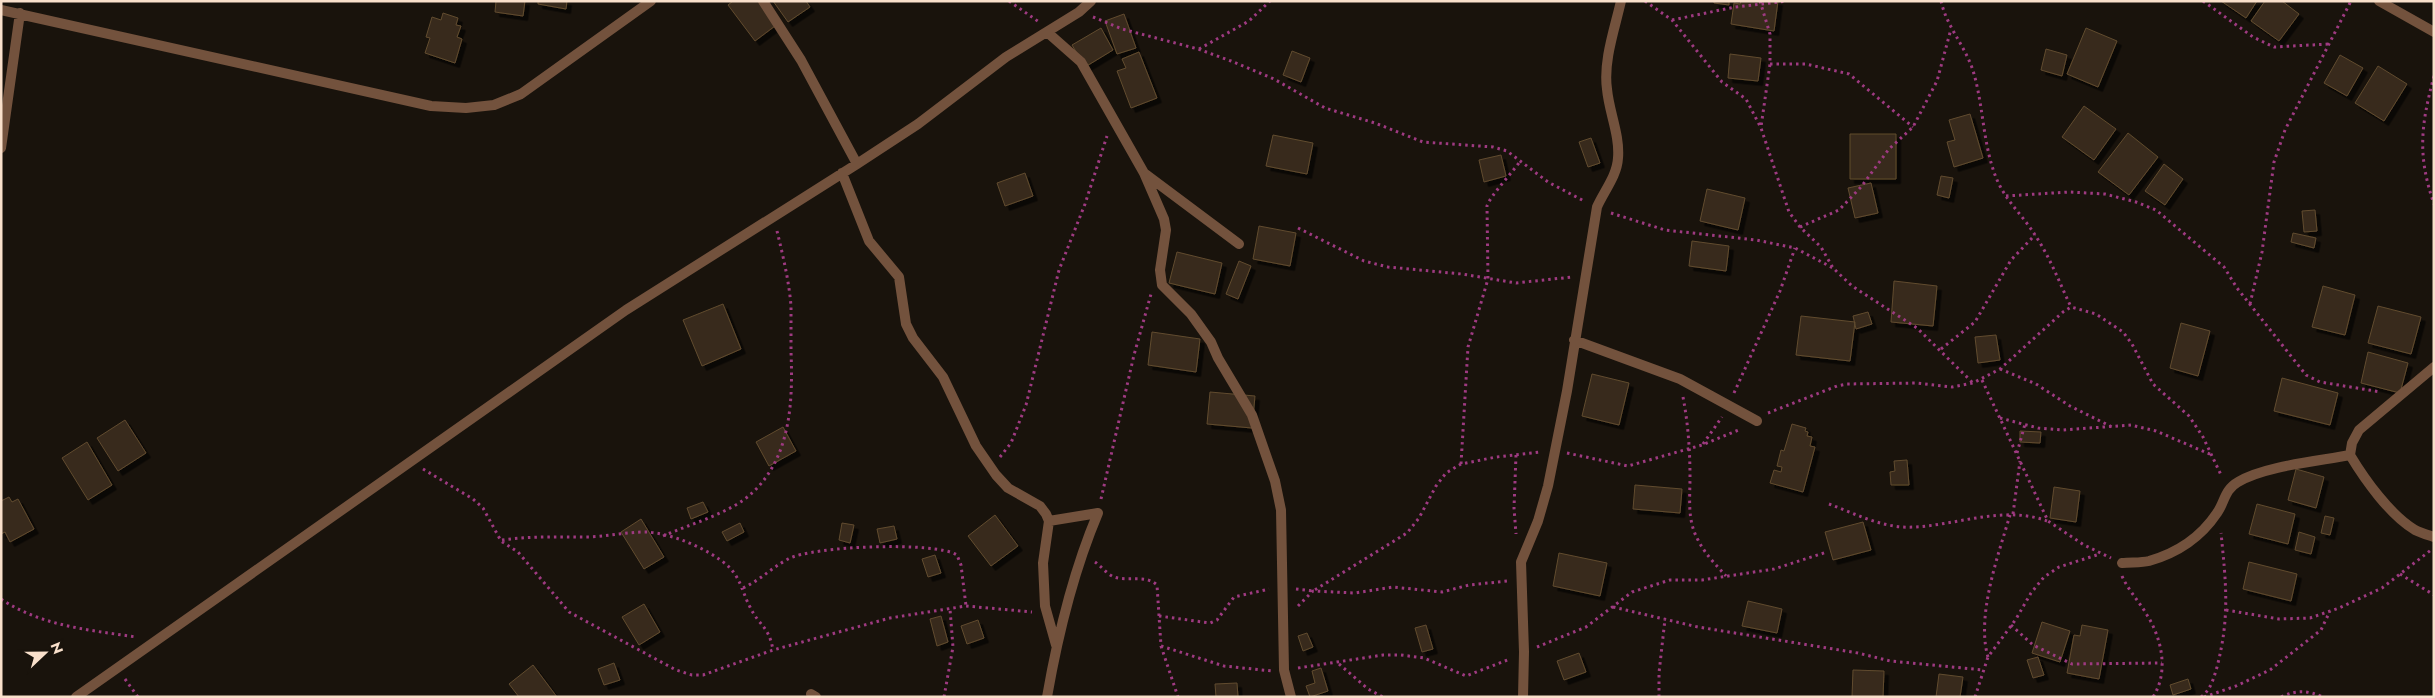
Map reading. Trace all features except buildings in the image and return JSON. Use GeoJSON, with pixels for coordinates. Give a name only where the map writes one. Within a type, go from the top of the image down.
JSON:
{"type":"FeatureCollection","features":[{"type":"Feature","properties":{"kind":"street"},"geometry":{"type":"LineString","coordinates":[[1,10],[431,106],[466,108],[494,105],[521,94],[651,1]]}},
{"type":"Feature","properties":{"kind":"street"},"geometry":{"type":"LineString","coordinates":[[763,1],[802,60],[858,164]]}},
{"type":"Feature","properties":{"kind":"street"},"geometry":{"type":"LineString","coordinates":[[76,697],[626,310],[858,164],[918,124],[1006,57],[1080,12],[1091,1]]}},
{"type":"Feature","properties":{"kind":"street"},"geometry":{"type":"LineString","coordinates":[[1522,697],[1524,652],[1521,562],[1541,512],[1555,451],[1567,391],[1597,207],[1604,189],[1613,178],[1618,158],[1617,137],[1606,87],[1609,58],[1621,1]]}},
{"type":"Feature","properties":{"kind":"street"},"geometry":{"type":"LineString","coordinates":[[2379,1],[2434,32]]}},
{"type":"Feature","properties":{"kind":"street"},"geometry":{"type":"LineString","coordinates":[[1,148],[20,13]]}},
{"type":"Feature","properties":{"kind":"street"},"geometry":{"type":"LineString","coordinates":[[1047,32],[1082,62],[1113,121],[1144,173],[1164,219],[1166,230],[1160,279],[1164,289],[1202,328],[1252,415],[1275,481],[1282,510],[1281,588],[1284,670],[1291,697]]}},
{"type":"Feature","properties":{"kind":"street"},"geometry":{"type":"LineString","coordinates":[[1144,173],[1239,244]]}},
{"type":"Feature","properties":{"kind":"street"},"geometry":{"type":"LineString","coordinates":[[842,174],[869,241],[899,277],[902,312],[909,331],[943,377],[965,427],[989,465],[1008,488],[1040,506],[1049,521],[1043,563],[1046,614],[1056,645]]}},
{"type":"Feature","properties":{"kind":"street"},"geometry":{"type":"LineString","coordinates":[[1574,340],[1680,379],[1729,404],[1757,421]]}},
{"type":"Feature","properties":{"kind":"street"},"geometry":{"type":"LineString","coordinates":[[2434,367],[2404,395],[2359,430],[2352,443],[2350,456],[2362,476],[2393,510],[2415,530],[2434,537]]}},
{"type":"Feature","properties":{"kind":"street"},"geometry":{"type":"LineString","coordinates":[[2118,561],[2148,561],[2199,536],[2218,512],[2228,489],[2239,481],[2272,470],[2350,456]]}},
{"type":"Feature","properties":{"kind":"street"},"geometry":{"type":"LineString","coordinates":[[1049,521],[1098,513]]}},
{"type":"Feature","properties":{"kind":"street"},"geometry":{"type":"LineString","coordinates":[[1047,697],[1056,645],[1081,553],[1098,513]]}},
{"type":"Feature","properties":{"kind":"path"},"geometry":{"type":"LineString","coordinates":[[1009,1],[1037,19],[1047,32]]}},
{"type":"Feature","properties":{"kind":"path"},"geometry":{"type":"LineString","coordinates":[[1198,49],[1249,21],[1270,1]]}},
{"type":"Feature","properties":{"kind":"path"},"geometry":{"type":"LineString","coordinates":[[1645,1],[1672,20],[1722,82],[1746,99],[1761,128],[1788,212],[1800,227],[1821,247],[1833,268]]}},
{"type":"Feature","properties":{"kind":"path"},"geometry":{"type":"LineString","coordinates":[[1672,20],[1735,7],[1786,1]]}},
{"type":"Feature","properties":{"kind":"path"},"geometry":{"type":"LineString","coordinates":[[1941,1],[1951,28],[1960,39],[1974,73],[1998,183],[2036,235],[2071,307],[2096,314],[2123,332],[2132,344],[2153,384],[2190,416],[2212,455],[2228,489]]}},
{"type":"Feature","properties":{"kind":"path"},"geometry":{"type":"LineString","coordinates":[[2204,1],[2253,37],[2274,48],[2329,44]]}},
{"type":"Feature","properties":{"kind":"path"},"geometry":{"type":"LineString","coordinates":[[2250,305],[2262,252],[2274,162],[2285,130],[2351,1]]}},
{"type":"Feature","properties":{"kind":"path"},"geometry":{"type":"LineString","coordinates":[[1760,3],[1769,26],[1770,64],[1761,128]]}},
{"type":"Feature","properties":{"kind":"path"},"geometry":{"type":"LineString","coordinates":[[1080,12],[1130,31],[1198,49],[1274,79],[1325,108],[1344,116],[1375,123],[1423,142],[1493,147],[1507,151],[1548,182],[1597,207],[1665,230],[1756,240],[1795,248],[1833,268],[1852,286],[1917,328],[1941,349],[1973,383]]}},
{"type":"Feature","properties":{"kind":"path"},"geometry":{"type":"LineString","coordinates":[[1800,227],[1839,210],[1861,188],[1889,149],[1913,127],[1937,81],[1951,28]]}},
{"type":"Feature","properties":{"kind":"path"},"geometry":{"type":"LineString","coordinates":[[1770,64],[1806,64],[1849,74],[1913,127]]}},
{"type":"Feature","properties":{"kind":"path"},"geometry":{"type":"LineString","coordinates":[[2434,76],[2421,139],[2424,167],[2434,204]]}},
{"type":"Feature","properties":{"kind":"path"},"geometry":{"type":"LineString","coordinates":[[989,465],[1006,451],[1011,443],[1026,405],[1059,270],[1113,121]]}},
{"type":"Feature","properties":{"kind":"path"},"geometry":{"type":"LineString","coordinates":[[1461,464],[1468,347],[1488,279],[1487,206],[1491,198],[1504,185],[1521,160]]}},
{"type":"Feature","properties":{"kind":"path"},"geometry":{"type":"LineString","coordinates":[[2006,196],[2068,192],[2105,194],[2136,202],[2156,210],[2217,260],[2306,375],[2320,382],[2404,395]]}},
{"type":"Feature","properties":{"kind":"path"},"geometry":{"type":"LineString","coordinates":[[663,536],[739,503],[751,495],[764,481],[775,464],[790,418],[792,384],[790,297],[773,216]]}},
{"type":"Feature","properties":{"kind":"path"},"geometry":{"type":"LineString","coordinates":[[1298,228],[1364,261],[1388,267],[1439,271],[1516,283],[1585,276]]}},
{"type":"Feature","properties":{"kind":"path"},"geometry":{"type":"LineString","coordinates":[[1941,349],[1975,322],[2011,260],[2036,235]]}},
{"type":"Feature","properties":{"kind":"path"},"geometry":{"type":"LineString","coordinates":[[1702,445],[1719,423],[1729,404],[1780,291],[1795,248]]}},
{"type":"Feature","properties":{"kind":"path"},"geometry":{"type":"LineString","coordinates":[[1098,513],[1148,298],[1160,279]]}},
{"type":"Feature","properties":{"kind":"path"},"geometry":{"type":"LineString","coordinates":[[1313,591],[1407,533],[1420,518],[1436,486],[1446,473],[1461,464],[1555,451],[1628,466],[1722,439],[1757,421],[1775,409],[1837,386],[1848,384],[1917,383],[1952,387],[1973,383],[2000,369],[2056,318],[2071,307]]}},
{"type":"Feature","properties":{"kind":"path"},"geometry":{"type":"LineString","coordinates":[[2000,369],[2036,384],[2070,406],[2113,427]]}},
{"type":"Feature","properties":{"kind":"path"},"geometry":{"type":"LineString","coordinates":[[1680,379],[1688,427],[1688,502],[1691,521],[1697,539],[1707,556],[1726,576]]}},
{"type":"Feature","properties":{"kind":"path"},"geometry":{"type":"LineString","coordinates":[[1982,380],[2048,521]]}},
{"type":"Feature","properties":{"kind":"path"},"geometry":{"type":"LineString","coordinates":[[1999,418],[2063,430],[2131,425],[2156,431],[2212,455]]}},
{"type":"Feature","properties":{"kind":"path"},"geometry":{"type":"LineString","coordinates":[[2016,453],[2025,424]]}},
{"type":"Feature","properties":{"kind":"path"},"geometry":{"type":"LineString","coordinates":[[1516,455],[1514,508],[1521,562]]}},
{"type":"Feature","properties":{"kind":"path"},"geometry":{"type":"LineString","coordinates":[[1988,657],[1983,642],[1990,590],[1996,556],[2011,515],[2020,460]]}},
{"type":"Feature","properties":{"kind":"path"},"geometry":{"type":"LineString","coordinates":[[412,462],[473,499],[483,508],[502,540],[518,552],[569,612],[676,670],[692,675],[702,675],[773,650],[890,618],[966,606],[1046,614]]}},
{"type":"Feature","properties":{"kind":"path"},"geometry":{"type":"LineString","coordinates":[[1829,504],[1888,526],[1913,528],[2011,515],[2032,516],[2048,521],[2101,554],[2118,561],[2126,585],[2148,616],[2161,645],[2162,663],[2160,680],[2153,697]]}},
{"type":"Feature","properties":{"kind":"path"},"geometry":{"type":"LineString","coordinates":[[2203,697],[2212,682],[2224,644],[2226,578],[2218,512]]}},
{"type":"Feature","properties":{"kind":"path"},"geometry":{"type":"LineString","coordinates":[[502,540],[531,536],[602,537],[636,532],[663,536],[694,545],[713,554],[730,567],[743,588],[750,607],[768,631],[773,650]]}},
{"type":"Feature","properties":{"kind":"path"},"geometry":{"type":"LineString","coordinates":[[743,588],[760,580],[787,559],[823,550],[845,548],[942,548],[957,555],[961,565],[966,606]]}},
{"type":"Feature","properties":{"kind":"path"},"geometry":{"type":"LineString","coordinates":[[2226,610],[2297,620],[2310,618],[2382,588],[2434,548]]}},
{"type":"Feature","properties":{"kind":"path"},"geometry":{"type":"LineString","coordinates":[[1161,646],[1224,666],[1254,670],[1284,670],[1339,664],[1383,655],[1401,655],[1424,658],[1466,676],[1586,626],[1632,592],[1670,580],[1702,580],[1774,570],[1828,552]]}},
{"type":"Feature","properties":{"kind":"path"},"geometry":{"type":"LineString","coordinates":[[1081,553],[1112,576],[1127,580],[1146,578],[1157,585],[1161,646],[1178,697]]}},
{"type":"Feature","properties":{"kind":"path"},"geometry":{"type":"LineString","coordinates":[[1975,697],[1988,657],[2012,625],[2031,593],[2044,578],[2059,567],[2101,554]]}},
{"type":"Feature","properties":{"kind":"path"},"geometry":{"type":"LineString","coordinates":[[2400,574],[2434,595]]}},
{"type":"Feature","properties":{"kind":"path"},"geometry":{"type":"LineString","coordinates":[[1159,616],[1210,623],[1217,620],[1234,598],[1263,589],[1281,588],[1355,593],[1393,587],[1442,592],[1483,582],[1521,581]]}},
{"type":"Feature","properties":{"kind":"path"},"geometry":{"type":"LineString","coordinates":[[1,599],[24,614],[49,622],[157,640]]}},
{"type":"Feature","properties":{"kind":"path"},"geometry":{"type":"LineString","coordinates":[[1612,606],[1698,627],[1800,643],[1910,664],[1926,663],[1984,670]]}},
{"type":"Feature","properties":{"kind":"path"},"geometry":{"type":"LineString","coordinates":[[944,697],[953,647],[950,609]]}},
{"type":"Feature","properties":{"kind":"path"},"geometry":{"type":"LineString","coordinates":[[2203,697],[2236,686],[2270,670],[2321,630],[2330,611]]}},
{"type":"Feature","properties":{"kind":"path"},"geometry":{"type":"LineString","coordinates":[[1655,697],[1658,695],[1665,619]]}},
{"type":"Feature","properties":{"kind":"path"},"geometry":{"type":"LineString","coordinates":[[2012,625],[2033,645],[2072,664],[2162,663]]}},
{"type":"Feature","properties":{"kind":"path"},"geometry":{"type":"LineString","coordinates":[[1339,664],[1368,689],[1383,697]]}},
{"type":"Feature","properties":{"kind":"path"},"geometry":{"type":"LineString","coordinates":[[117,668],[138,697]]}},
{"type":"Feature","properties":{"kind":"path"},"geometry":{"type":"LineString","coordinates":[[2281,697],[2296,691],[2314,693],[2322,697]]}}]}
